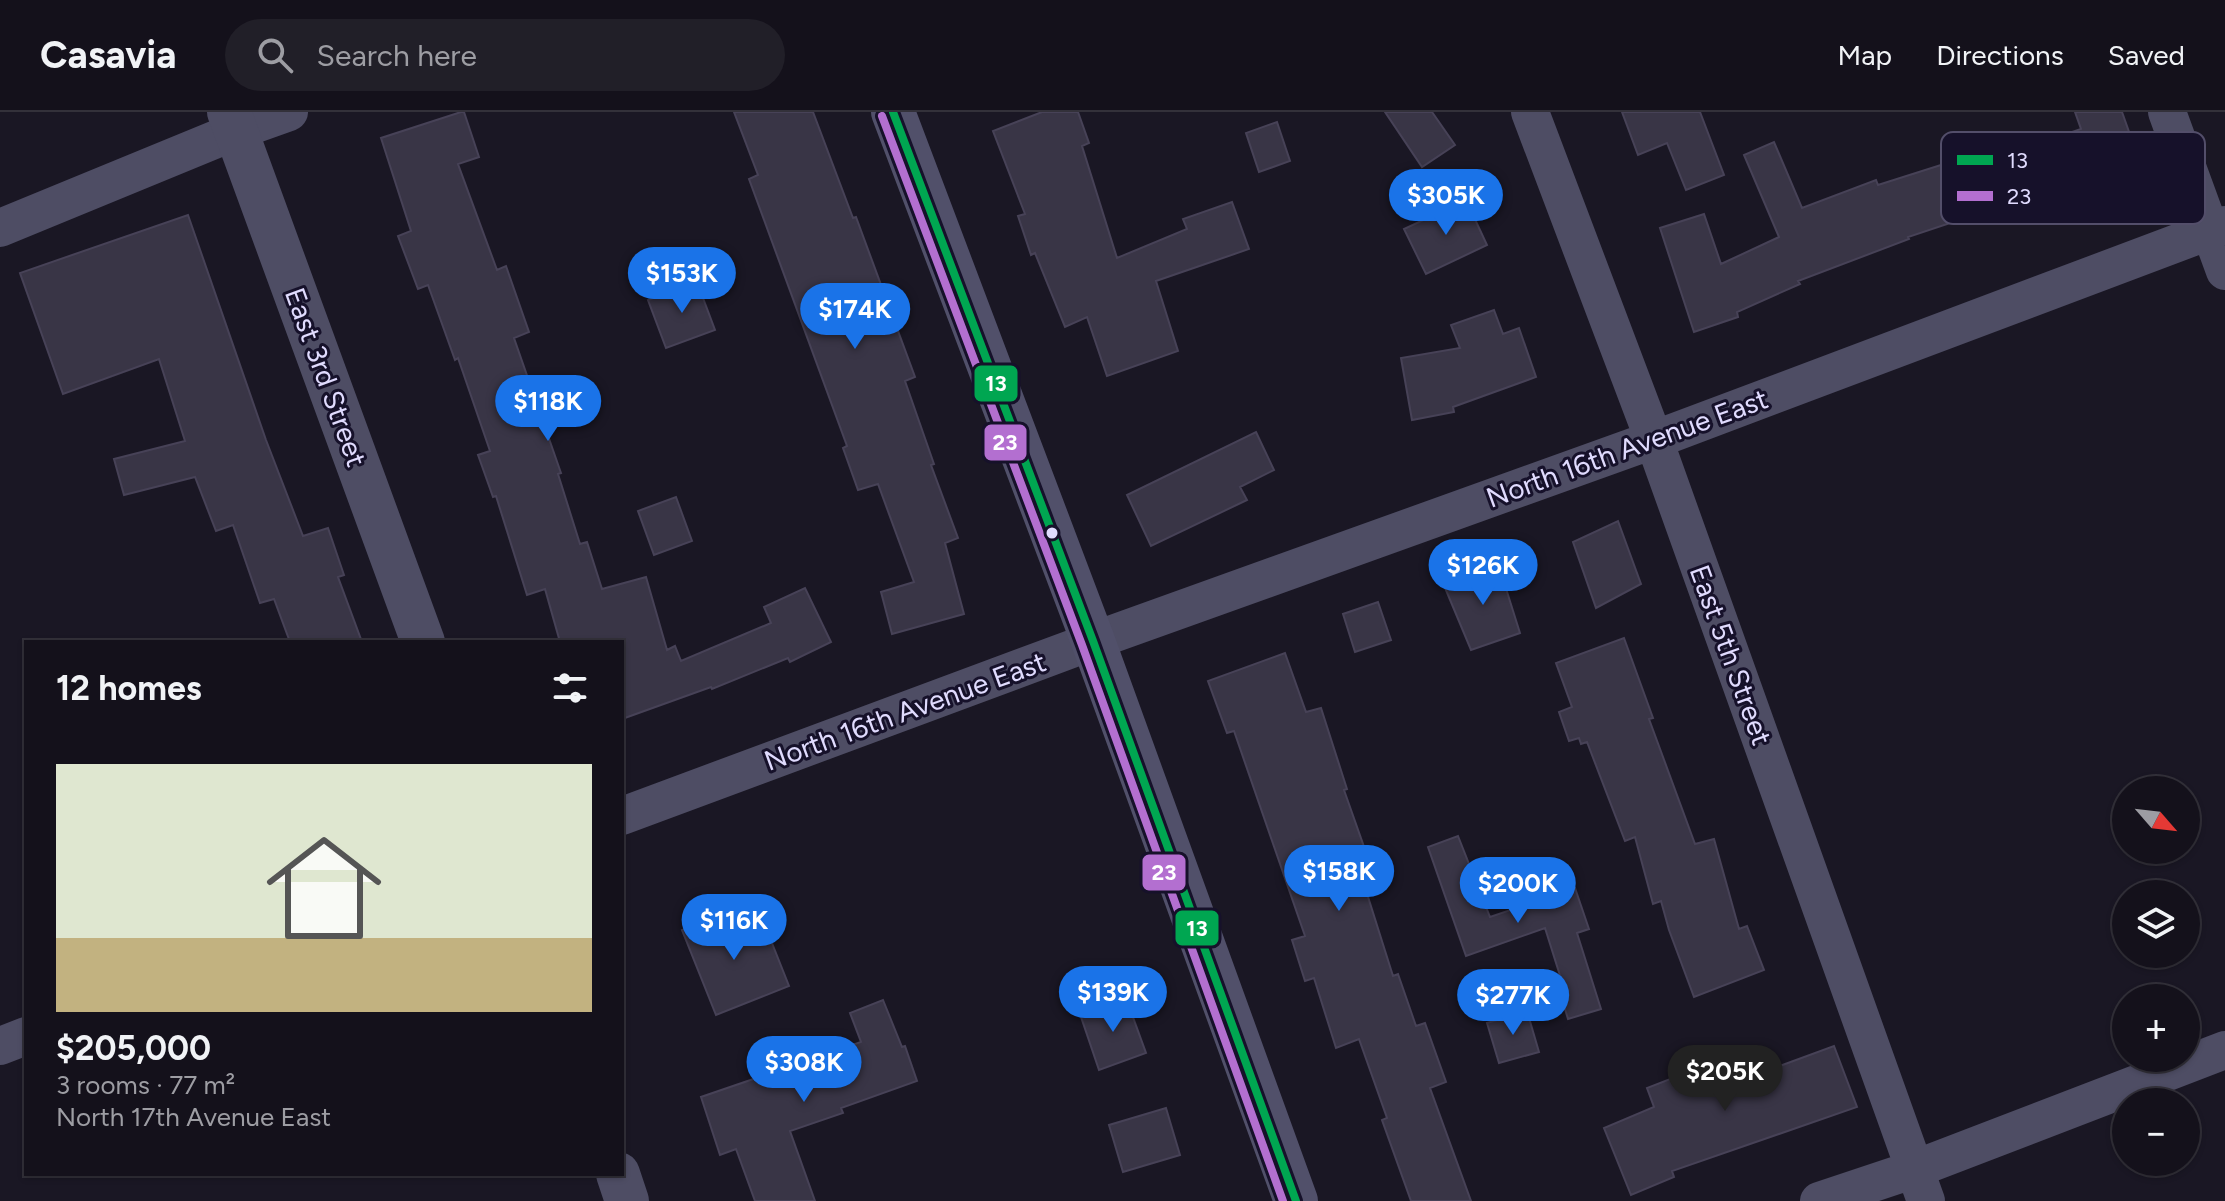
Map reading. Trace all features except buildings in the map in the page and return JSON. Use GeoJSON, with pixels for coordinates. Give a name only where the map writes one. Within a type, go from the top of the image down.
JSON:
{"type":"FeatureCollection","features":[{"type":"Feature","properties":{"kind":"main road"},"geometry":{"type":"LineString","coordinates":[[893,112],[1093,641],[1296,1201]]}},
{"type":"Feature","properties":{"kind":"street"},"geometry":{"type":"LineString","coordinates":[[0,228],[233,121],[289,112]]}},
{"type":"Feature","properties":{"kind":"street","name":"East 5th Street"},"geometry":{"type":"LineString","coordinates":[[1530,112],[1654,440],[1921,1185]]}},
{"type":"Feature","properties":{"kind":"street"},"geometry":{"type":"LineString","coordinates":[[2167,112],[2176,132]]}},
{"type":"Feature","properties":{"kind":"street","name":"East 3rd Street"},"geometry":{"type":"LineString","coordinates":[[233,121],[422,640]]}},
{"type":"Feature","properties":{"kind":"street"},"geometry":{"type":"LineString","coordinates":[[2205,200],[2217,228],[2225,271]]}},
{"type":"Feature","properties":{"kind":"street","name":"North 16th Avenue East"},"geometry":{"type":"LineString","coordinates":[[624,815],[1093,641],[1654,440],[2217,228]]}},
{"type":"Feature","properties":{"kind":"street"},"geometry":{"type":"LineString","coordinates":[[0,1046],[24,1037]]}},
{"type":"Feature","properties":{"kind":"street"},"geometry":{"type":"LineString","coordinates":[[1819,1201],[1921,1185],[2225,1050]]}},
{"type":"Feature","properties":{"kind":"street"},"geometry":{"type":"LineString","coordinates":[[619,1176],[627,1201]]}},
{"type":"Feature","properties":{"kind":"transit line","name":"13"},"geometry":{"type":"LineString","coordinates":[[893,112],[1093,641],[1296,1201]]}},
{"type":"Feature","properties":{"kind":"transit line","name":"23"},"geometry":{"type":"LineString","coordinates":[[882,116],[1082,645],[1283,1201]]}}]}
